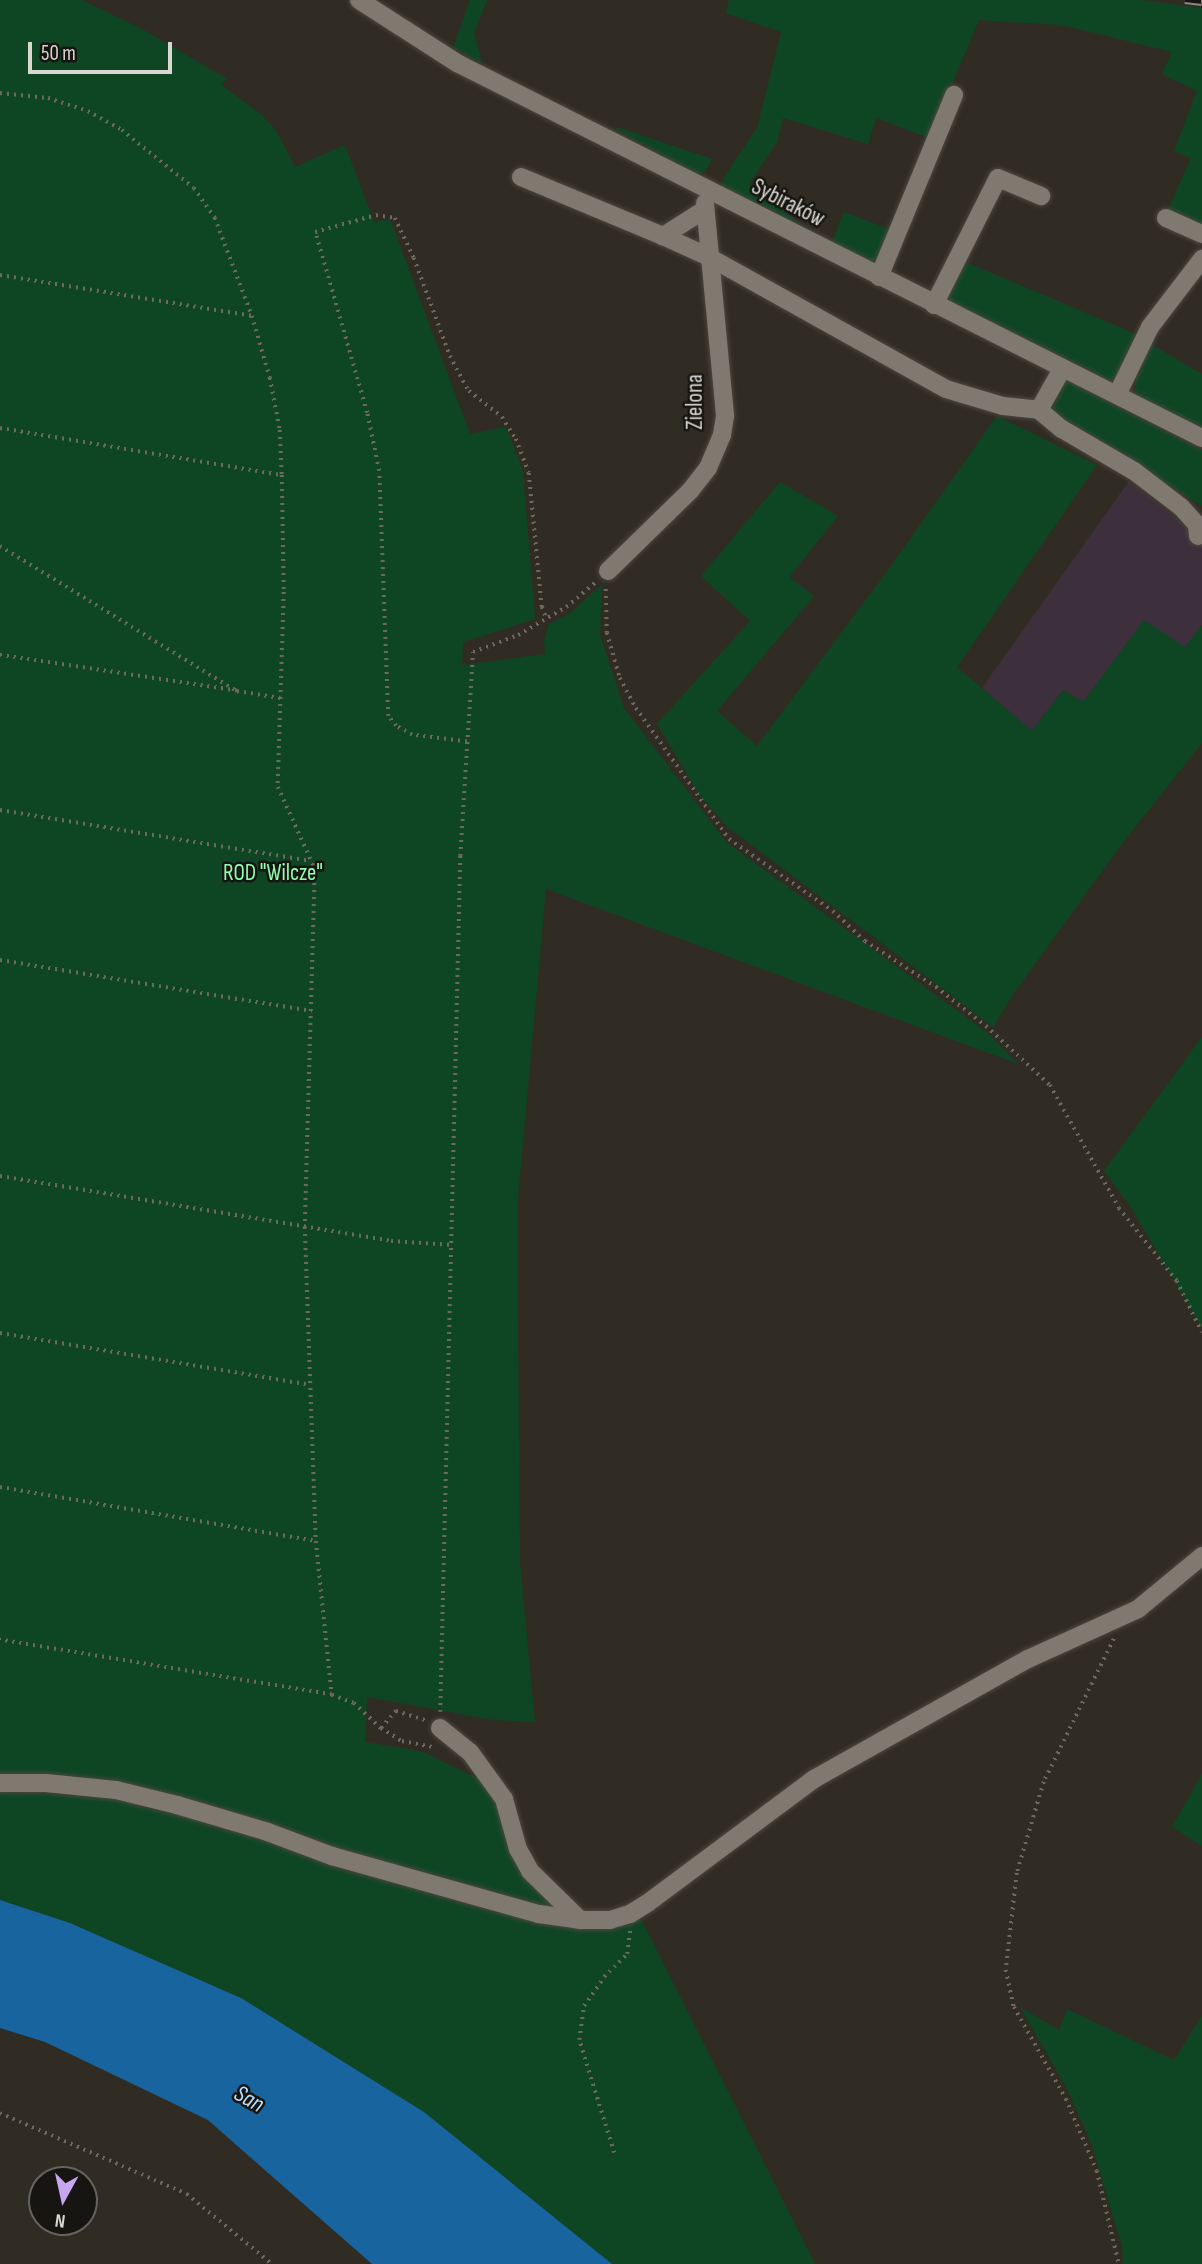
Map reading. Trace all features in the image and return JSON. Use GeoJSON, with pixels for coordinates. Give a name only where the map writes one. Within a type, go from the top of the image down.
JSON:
{"type":"FeatureCollection","features":[{"type":"Feature","properties":{"kind":"street","name":"Sybiraków"},"geometry":{"type":"LineString","coordinates":[[359,0],[457,63],[1202,438]]}},
{"type":"Feature","properties":{"kind":"street"},"geometry":{"type":"LineString","coordinates":[[879,277],[954,95]]}},
{"type":"Feature","properties":{"kind":"street"},"geometry":{"type":"LineString","coordinates":[[521,177],[709,257],[946,389],[1003,406],[1039,410],[1062,429],[1134,471],[1181,508],[1197,526],[1198,536]]}},
{"type":"Feature","properties":{"kind":"street"},"geometry":{"type":"LineString","coordinates":[[934,305],[998,178],[1041,196]]}},
{"type":"Feature","properties":{"kind":"street","name":"Zielona"},"geometry":{"type":"LineString","coordinates":[[608,571],[690,491],[708,468],[722,435],[724,415],[704,210],[708,190]]}},
{"type":"Feature","properties":{"kind":"street"},"geometry":{"type":"LineString","coordinates":[[663,236],[704,210]]}},
{"type":"Feature","properties":{"kind":"street"},"geometry":{"type":"LineString","coordinates":[[1166,218],[1202,234]]}},
{"type":"Feature","properties":{"kind":"street"},"geometry":{"type":"LineString","coordinates":[[1117,395],[1150,327],[1202,259]]}},
{"type":"Feature","properties":{"kind":"street"},"geometry":{"type":"LineString","coordinates":[[1039,410],[1062,369]]}},
{"type":"Feature","properties":{"kind":"street"},"geometry":{"type":"LineString","coordinates":[[0,1783],[60,1785],[140,1796],[265,1831],[345,1860],[538,1914],[580,1920],[610,1920],[630,1914],[814,1779],[1028,1659],[1126,1616],[1202,1556]]}},
{"type":"Feature","properties":{"kind":"street"},"geometry":{"type":"LineString","coordinates":[[445,1733],[470,1752],[504,1799],[518,1849],[530,1871],[580,1920]]}},
{"type":"Feature","properties":{"kind":"path"},"geometry":{"type":"LineString","coordinates":[[0,93],[48,98],[88,111],[122,130],[194,188],[215,218],[252,316],[270,377],[280,430],[282,475],[284,592],[278,787],[315,869],[305,1227],[316,1541],[332,1695]]}},
{"type":"Feature","properties":{"kind":"path"},"geometry":{"type":"LineString","coordinates":[[467,742],[412,735],[397,726],[388,716],[379,471],[367,413],[315,232],[376,215],[395,218],[414,258],[450,356],[469,391],[502,417],[516,439],[529,473],[542,607],[546,618]]}},
{"type":"Feature","properties":{"kind":"path"},"geometry":{"type":"LineString","coordinates":[[0,275],[252,316]]}},
{"type":"Feature","properties":{"kind":"path"},"geometry":{"type":"LineString","coordinates":[[0,428],[282,475]]}},
{"type":"Feature","properties":{"kind":"path"},"geometry":{"type":"LineString","coordinates":[[0,546],[237,691]]}},
{"type":"Feature","properties":{"kind":"path"},"geometry":{"type":"LineString","coordinates":[[0,1640],[332,1695],[354,1703],[381,1728],[402,1741],[428,1748],[443,1744],[460,856],[472,652],[518,635],[566,607],[608,571]]}},
{"type":"Feature","properties":{"kind":"path"},"geometry":{"type":"LineString","coordinates":[[608,571],[605,605],[607,633],[620,678],[636,708],[729,839],[833,911],[865,941],[936,987],[986,1026],[1050,1085],[1119,1208],[1177,1281],[1202,1332]]}},
{"type":"Feature","properties":{"kind":"path"},"geometry":{"type":"LineString","coordinates":[[0,655],[281,699]]}},
{"type":"Feature","properties":{"kind":"path"},"geometry":{"type":"LineString","coordinates":[[0,810],[311,861]]}},
{"type":"Feature","properties":{"kind":"path"},"geometry":{"type":"LineString","coordinates":[[0,960],[313,1012]]}},
{"type":"Feature","properties":{"kind":"path"},"geometry":{"type":"LineString","coordinates":[[0,1176],[391,1241],[453,1245]]}},
{"type":"Feature","properties":{"kind":"path"},"geometry":{"type":"LineString","coordinates":[[0,1333],[310,1385]]}},
{"type":"Feature","properties":{"kind":"path"},"geometry":{"type":"LineString","coordinates":[[0,1487],[316,1541]]}},
{"type":"Feature","properties":{"kind":"path"},"geometry":{"type":"LineString","coordinates":[[1119,2264],[1097,2171],[1066,2099],[1014,2007],[1006,1970],[1017,1873],[1044,1782],[1126,1616]]}},
{"type":"Feature","properties":{"kind":"path"},"geometry":{"type":"LineString","coordinates":[[381,1728],[396,1711],[421,1718],[445,1733]]}},
{"type":"Feature","properties":{"kind":"path"},"geometry":{"type":"LineString","coordinates":[[614,2153],[579,2040],[584,2006],[604,1977],[627,1954],[631,1936],[630,1914]]}},
{"type":"Feature","properties":{"kind":"path"},"geometry":{"type":"LineString","coordinates":[[0,2113],[187,2194],[272,2264]]}},
{"type":"Feature","properties":{"kind":"shaded area"},"geometry":{"type":"Polygon","coordinates":[[[1129,481],[1202,539],[1202,625],[1185,648],[1144,620],[1083,702],[1063,690],[1032,731],[982,688],[1129,481]]]}},
{"type":"Feature","properties":{"kind":"green space","name":"ROD \"Wilcze\""},"geometry":{"type":"Polygon","coordinates":[[[0,0],[82,0],[144,30],[227,79],[221,85],[261,114],[277,132],[295,167],[345,145],[374,222],[390,219],[470,434],[506,427],[523,472],[535,619],[463,642],[462,665],[545,654],[544,640],[549,624],[569,614],[602,584],[600,635],[624,708],[726,842],[985,1031],[1018,1064],[546,889],[517,1209],[520,1563],[535,1722],[494,1720],[367,1697],[365,1742],[421,1751],[483,1781],[493,1797],[506,1832],[563,1910],[517,1902],[362,1858],[183,1800],[0,1778],[0,0]]]}},
{"type":"Feature","properties":{"kind":"green space"},"geometry":{"type":"Polygon","coordinates":[[[470,0],[487,0],[474,33],[482,63],[453,48],[470,0]]]}},
{"type":"Feature","properties":{"kind":"green space"},"geometry":{"type":"Polygon","coordinates":[[[729,0],[1142,0],[1202,8],[1202,228],[1167,212],[1191,158],[1174,151],[1197,91],[1162,74],[1172,52],[1061,25],[979,20],[929,138],[876,118],[868,144],[783,118],[777,142],[749,184],[811,232],[723,188],[722,182],[757,128],[781,32],[726,13],[729,0]]]}},
{"type":"Feature","properties":{"kind":"green space"},"geometry":{"type":"Polygon","coordinates":[[[617,127],[712,159],[705,172],[698,174],[616,130],[617,127]]]}},
{"type":"Feature","properties":{"kind":"green space"},"geometry":{"type":"Polygon","coordinates":[[[844,212],[892,230],[878,264],[832,242],[844,212]]]}},
{"type":"Feature","properties":{"kind":"green space"},"geometry":{"type":"Polygon","coordinates":[[[963,261],[1136,334],[1115,379],[1105,381],[947,301],[945,297],[963,261]]]}},
{"type":"Feature","properties":{"kind":"green space"},"geometry":{"type":"Polygon","coordinates":[[[1149,343],[1202,374],[1202,431],[1135,397],[1135,378],[1149,343]]]}},
{"type":"Feature","properties":{"kind":"green space"},"geometry":{"type":"Polygon","coordinates":[[[1070,382],[1202,450],[1202,506],[1061,420],[1054,411],[1053,397],[1060,383],[1070,382]]]}},
{"type":"Feature","properties":{"kind":"green space"},"geometry":{"type":"Polygon","coordinates":[[[997,416],[1097,465],[957,667],[1032,731],[1063,690],[1083,702],[1144,620],[1185,647],[1202,625],[1202,743],[1124,841],[1014,993],[993,1027],[726,826],[699,794],[657,724],[750,621],[701,576],[780,482],[838,516],[789,577],[814,596],[717,711],[757,746],[888,570],[997,416]]]}},
{"type":"Feature","properties":{"kind":"green space"},"geometry":{"type":"Polygon","coordinates":[[[1202,1037],[1202,1328],[1132,1209],[1104,1171],[1202,1037]]]}},
{"type":"Feature","properties":{"kind":"green space"},"geometry":{"type":"Polygon","coordinates":[[[1202,1774],[1202,1846],[1172,1827],[1202,1774]]]}},
{"type":"Feature","properties":{"kind":"green space"},"geometry":{"type":"Polygon","coordinates":[[[0,1792],[115,1797],[160,1804],[204,1823],[543,1922],[639,1915],[815,2264],[612,2264],[424,2112],[241,1998],[70,1923],[0,1900],[0,1792]]]}},
{"type":"Feature","properties":{"kind":"green space"},"geometry":{"type":"Polygon","coordinates":[[[1020,2007],[1059,2030],[1067,2009],[1174,2060],[1202,2016],[1202,2264],[1123,2264],[1122,2247],[1092,2145],[1066,2087],[1020,2007]]]}},
{"type":"Feature","properties":{"kind":"water","name":"San"},"geometry":{"type":"Polygon","coordinates":[[[0,1900],[70,1923],[241,1998],[424,2112],[612,2264],[372,2264],[208,2120],[45,2042],[0,2028],[0,1900]]]}},
{"type":"Feature","properties":{"kind":"railway"},"geometry":{"type":"LineString","coordinates":[[1185,0],[1202,2]]}}]}
